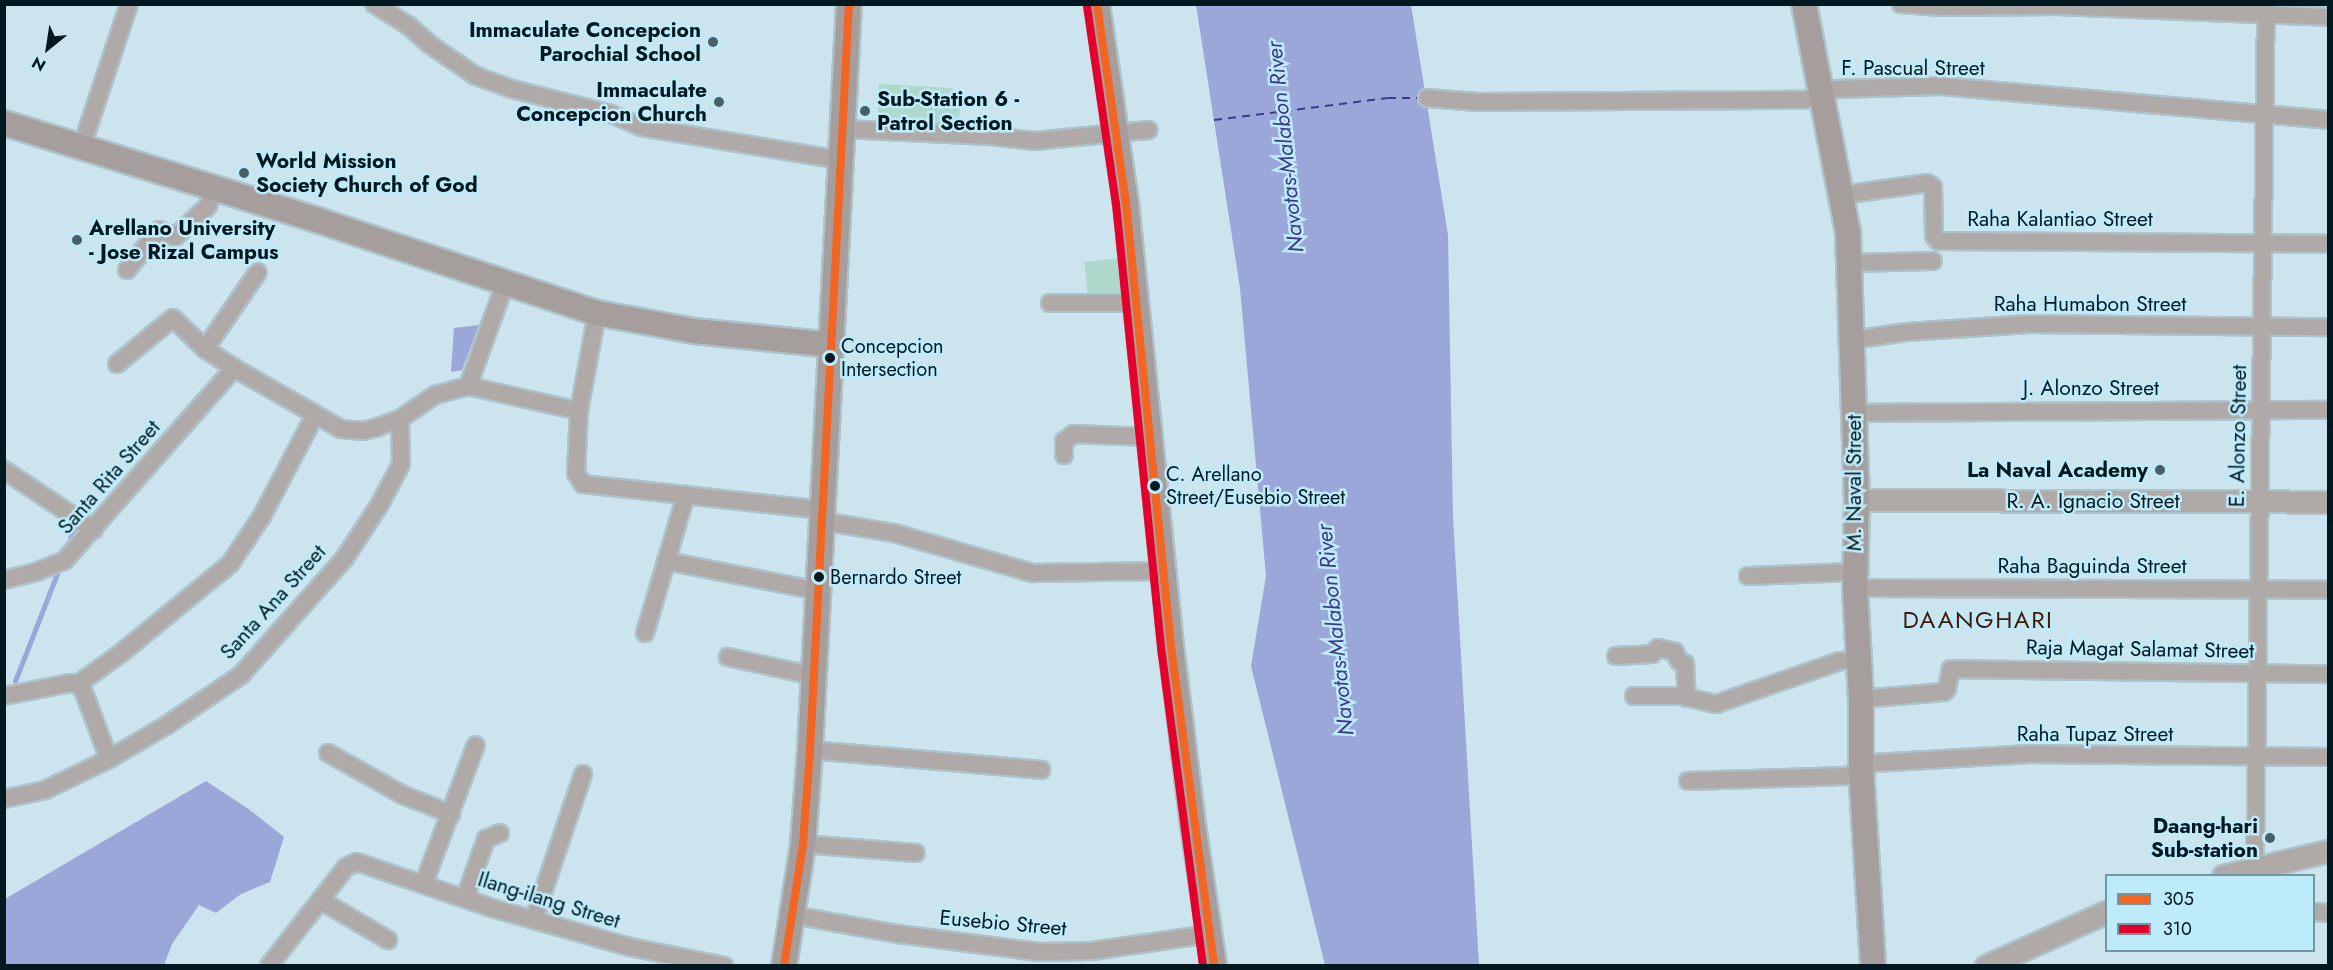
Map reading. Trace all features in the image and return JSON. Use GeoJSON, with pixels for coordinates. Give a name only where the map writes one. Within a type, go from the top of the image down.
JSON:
{"type":"FeatureCollection","features":[{"type":"Feature","properties":{"kind":"main road"},"geometry":{"type":"LineString","coordinates":[[784,966],[803,844],[810,750],[849,4]]}},
{"type":"Feature","properties":{"kind":"main road"},"geometry":{"type":"LineString","coordinates":[[1097,4],[1116,135],[1136,303],[1190,806],[1214,966]]}},
{"type":"Feature","properties":{"kind":"main road","name":"M. Naval Street"},"geometry":{"type":"LineString","coordinates":[[1804,4],[1842,195],[1849,262],[1857,500],[1855,580],[1861,699],[1861,768],[1873,966]]}},
{"type":"Feature","properties":{"kind":"main road"},"geometry":{"type":"LineString","coordinates":[[4,123],[214,187],[506,281],[597,313],[694,331],[832,345]]}},
{"type":"Feature","properties":{"kind":"street"},"geometry":{"type":"LineString","coordinates":[[82,146],[129,4]]}},
{"type":"Feature","properties":{"kind":"street"},"geometry":{"type":"LineString","coordinates":[[374,4],[408,25],[429,44],[476,76],[512,89],[611,114],[640,127],[841,160]]}},
{"type":"Feature","properties":{"kind":"street"},"geometry":{"type":"LineString","coordinates":[[1901,4],[1942,7],[2266,9],[2328,17]]}},
{"type":"Feature","properties":{"kind":"street","name":"E. Alonzo Street"},"geometry":{"type":"LineString","coordinates":[[2255,871],[2266,9]]}},
{"type":"Feature","properties":{"kind":"street","name":"F. Pascual Street"},"geometry":{"type":"LineString","coordinates":[[1426,98],[1478,102],[1805,100],[1837,89],[1941,86],[2126,100],[2328,120]]}},
{"type":"Feature","properties":{"kind":"street"},"geometry":{"type":"LineString","coordinates":[[843,129],[990,136],[1034,141],[1116,135],[1148,130]]}},
{"type":"Feature","properties":{"kind":"street","name":"Raha Kalantiao Street"},"geometry":{"type":"LineString","coordinates":[[1842,195],[1927,183],[1933,187],[1934,236],[1938,241],[2328,244]]}},
{"type":"Feature","properties":{"kind":"street"},"geometry":{"type":"LineString","coordinates":[[127,270],[159,230],[175,237],[208,206],[214,187]]}},
{"type":"Feature","properties":{"kind":"street"},"geometry":{"type":"LineString","coordinates":[[1849,262],[1933,261]]}},
{"type":"Feature","properties":{"kind":"street"},"geometry":{"type":"LineString","coordinates":[[205,349],[258,272]]}},
{"type":"Feature","properties":{"kind":"street"},"geometry":{"type":"LineString","coordinates":[[468,386],[506,281]]}},
{"type":"Feature","properties":{"kind":"street"},"geometry":{"type":"LineString","coordinates":[[1050,303],[1111,305],[1136,303]]}},
{"type":"Feature","properties":{"kind":"street"},"geometry":{"type":"LineString","coordinates":[[597,313],[579,411],[576,473],[583,484],[686,495],[822,515],[894,533],[1032,573],[1163,571]]}},
{"type":"Feature","properties":{"kind":"street"},"geometry":{"type":"LineString","coordinates":[[117,364],[173,318],[231,371],[341,429],[363,431],[400,419],[435,395],[468,386],[579,411]]}},
{"type":"Feature","properties":{"kind":"street","name":"Raha Humabon Street"},"geometry":{"type":"LineString","coordinates":[[1852,340],[1907,332],[2029,324],[2328,327]]}},
{"type":"Feature","properties":{"kind":"street","name":"Santa Rita Street"},"geometry":{"type":"LineString","coordinates":[[4,580],[36,572],[65,560],[94,530],[231,371]]}},
{"type":"Feature","properties":{"kind":"street","name":"J. Alonzo Street"},"geometry":{"type":"LineString","coordinates":[[1854,413],[2328,410]]}},
{"type":"Feature","properties":{"kind":"street"},"geometry":{"type":"LineString","coordinates":[[78,684],[146,634],[230,564],[262,516],[315,415]]}},
{"type":"Feature","properties":{"kind":"street","name":"Santa Ana Street"},"geometry":{"type":"LineString","coordinates":[[4,799],[45,790],[109,759],[167,725],[241,675],[344,559],[380,504],[401,464],[400,419]]}},
{"type":"Feature","properties":{"kind":"street"},"geometry":{"type":"LineString","coordinates":[[1064,456],[1064,441],[1074,434],[1149,437]]}},
{"type":"Feature","properties":{"kind":"street"},"geometry":{"type":"LineString","coordinates":[[4,470],[94,530]]}},
{"type":"Feature","properties":{"kind":"street"},"geometry":{"type":"LineString","coordinates":[[645,633],[686,495]]}},
{"type":"Feature","properties":{"kind":"street","name":"R. A. Ignacio Street"},"geometry":{"type":"LineString","coordinates":[[1857,500],[2328,502]]}},
{"type":"Feature","properties":{"kind":"street"},"geometry":{"type":"LineString","coordinates":[[666,561],[819,591]]}},
{"type":"Feature","properties":{"kind":"street","name":"Raha Baguinda Street"},"geometry":{"type":"LineString","coordinates":[[1748,576],[2328,590]]}},
{"type":"Feature","properties":{"kind":"street"},"geometry":{"type":"LineString","coordinates":[[1616,656],[1652,654],[1658,648],[1675,652],[1679,661],[1685,664],[1687,698]]}},
{"type":"Feature","properties":{"kind":"street"},"geometry":{"type":"LineString","coordinates":[[728,657],[814,676]]}},
{"type":"Feature","properties":{"kind":"street"},"geometry":{"type":"LineString","coordinates":[[1634,696],[1687,698],[1716,704],[1840,661],[1859,660]]}},
{"type":"Feature","properties":{"kind":"street","name":"Raja Magat Salamat Street"},"geometry":{"type":"LineString","coordinates":[[1861,699],[1944,692],[1947,689],[1951,669],[2328,674]]}},
{"type":"Feature","properties":{"kind":"street"},"geometry":{"type":"LineString","coordinates":[[4,696],[70,683],[78,684],[83,690],[109,759]]}},
{"type":"Feature","properties":{"kind":"street"},"geometry":{"type":"LineString","coordinates":[[424,883],[476,745]]}},
{"type":"Feature","properties":{"kind":"street"},"geometry":{"type":"LineString","coordinates":[[810,750],[1041,770]]}},
{"type":"Feature","properties":{"kind":"street"},"geometry":{"type":"LineString","coordinates":[[328,753],[403,795],[451,814]]}},
{"type":"Feature","properties":{"kind":"street","name":"Raha Tupaz Street"},"geometry":{"type":"LineString","coordinates":[[1688,781],[1847,776],[1874,763],[2030,754],[2328,757]]}},
{"type":"Feature","properties":{"kind":"street"},"geometry":{"type":"LineString","coordinates":[[534,919],[583,774]]}},
{"type":"Feature","properties":{"kind":"street"},"geometry":{"type":"LineString","coordinates":[[465,898],[486,839],[500,833]]}},
{"type":"Feature","properties":{"kind":"street"},"geometry":{"type":"LineString","coordinates":[[803,844],[916,853]]}},
{"type":"Feature","properties":{"kind":"street"},"geometry":{"type":"LineString","coordinates":[[2236,874],[2328,851]]}},
{"type":"Feature","properties":{"kind":"street","name":"Ilang-ilang Street"},"geometry":{"type":"LineString","coordinates":[[322,901],[346,867],[357,861],[465,898],[630,947],[724,966]]}},
{"type":"Feature","properties":{"kind":"street"},"geometry":{"type":"LineString","coordinates":[[269,966],[322,901],[388,940]]}},
{"type":"Feature","properties":{"kind":"street"},"geometry":{"type":"LineString","coordinates":[[1986,966],[2105,912]]}},
{"type":"Feature","properties":{"kind":"street","name":"Eusebio Street"},"geometry":{"type":"LineString","coordinates":[[793,915],[1062,959],[1092,951],[1210,934]]}},
{"type":"Feature","properties":{"kind":"green space"},"geometry":{"type":"Polygon","coordinates":[[[879,84],[952,88],[961,99],[959,120],[951,128],[877,127],[879,84]]]}},
{"type":"Feature","properties":{"kind":"green space"},"geometry":{"type":"Polygon","coordinates":[[[1122,258],[1126,298],[1088,302],[1084,262],[1122,258]]]}},
{"type":"Feature","properties":{"kind":"water","name":"Navotas-Malabon River"},"geometry":{"type":"Polygon","coordinates":[[[1196,5],[1411,5],[1448,235],[1453,518],[1479,965],[1325,965],[1251,666],[1266,576],[1240,288],[1196,5]]]}},
{"type":"Feature","properties":{"kind":"water"},"geometry":{"type":"Polygon","coordinates":[[[479,325],[462,370],[451,372],[454,328],[479,325]]]}},
{"type":"Feature","properties":{"kind":"water"},"geometry":{"type":"Polygon","coordinates":[[[206,781],[250,810],[284,837],[270,882],[241,894],[216,913],[199,905],[172,944],[164,965],[5,965],[5,899],[206,781]]]}},
{"type":"Feature","properties":{"kind":"waterway"},"geometry":{"type":"LineString","coordinates":[[68,546],[74,526]]}},
{"type":"Feature","properties":{"kind":"waterway"},"geometry":{"type":"LineString","coordinates":[[15,681],[58,571]]}},
{"type":"Feature","properties":{"kind":"ferry route"},"geometry":{"type":"LineString","coordinates":[[1214,120],[1388,98],[1420,98]]}},
{"type":"Feature","properties":{"kind":"transit line","name":"305"},"geometry":{"type":"LineString","coordinates":[[784,966],[803,844],[810,750],[849,4]]}},
{"type":"Feature","properties":{"kind":"transit line","name":"305"},"geometry":{"type":"LineString","coordinates":[[1097,4],[1126,203],[1172,654],[1214,966]]}},
{"type":"Feature","properties":{"kind":"transit line","name":"310"},"geometry":{"type":"LineString","coordinates":[[1087,6],[1116,204],[1162,655],[1203,966]]}},
{"type":"Feature","properties":{"kind":"place","name":"Immaculate Concepcion Parochial School"},"geometry":{"type":"Point","coordinates":[713,42]}},
{"type":"Feature","properties":{"kind":"place","name":"Immaculate Concepcion Church"},"geometry":{"type":"Point","coordinates":[719,102]}},
{"type":"Feature","properties":{"kind":"place","name":"Sub-Station 6 - Patrol Section"},"geometry":{"type":"Point","coordinates":[865,111]}},
{"type":"Feature","properties":{"kind":"place","name":"World Mission Society Church of God"},"geometry":{"type":"Point","coordinates":[244,173]}},
{"type":"Feature","properties":{"kind":"place","name":"Arellano University - Jose Rizal Campus"},"geometry":{"type":"Point","coordinates":[77,240]}},
{"type":"Feature","properties":{"kind":"place","name":"Concepcion Intersection"},"geometry":{"type":"Point","coordinates":[830,358]}},
{"type":"Feature","properties":{"kind":"place","name":"La Naval Academy"},"geometry":{"type":"Point","coordinates":[2160,470]}},
{"type":"Feature","properties":{"kind":"place","name":"C. Arellano Street/Eusebio Street"},"geometry":{"type":"Point","coordinates":[1155,486]}},
{"type":"Feature","properties":{"kind":"place","name":"Bernardo Street"},"geometry":{"type":"Point","coordinates":[819,577]}},
{"type":"Feature","properties":{"kind":"place","name":"Daang-hari Sub-station"},"geometry":{"type":"Point","coordinates":[2270,838]}},
{"type":"Feature","properties":{"kind":"district","name":"DAANGHARI"},"geometry":{"type":"Point","coordinates":[1978,620]}}]}
